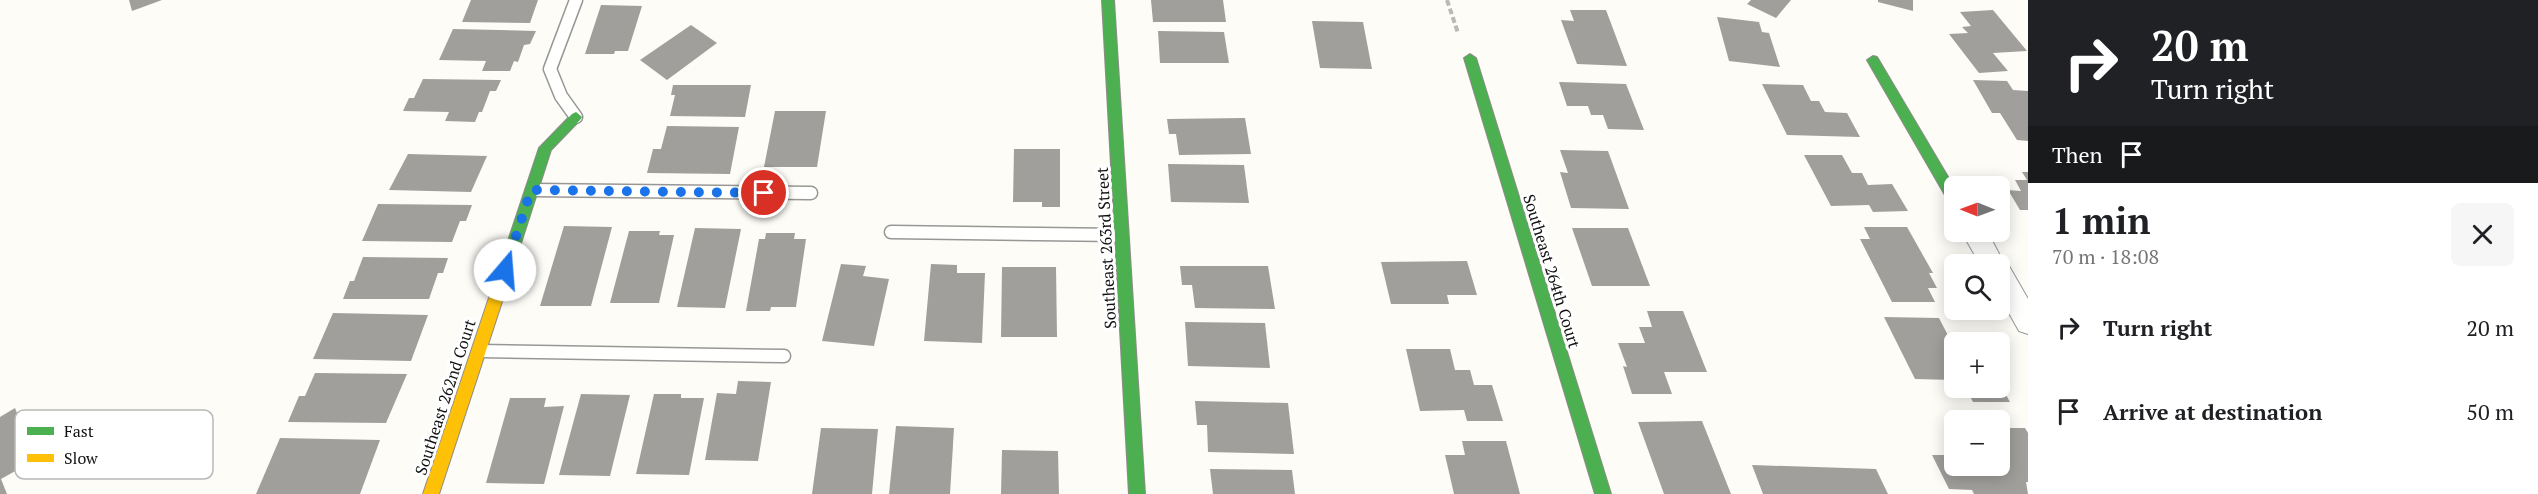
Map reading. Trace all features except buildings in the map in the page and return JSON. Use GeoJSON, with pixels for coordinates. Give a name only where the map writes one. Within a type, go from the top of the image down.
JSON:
{"type":"FeatureCollection","features":[{"type":"Feature","properties":{"kind":"street","name":"Southeast 263rd Street"},"geometry":{"type":"LineString","coordinates":[[1108,0],[1137,494]]}},
{"type":"Feature","properties":{"kind":"street","name":"Southeast 264th Court"},"geometry":{"type":"LineString","coordinates":[[1470,58],[1603,494]]}},
{"type":"Feature","properties":{"kind":"street"},"geometry":{"type":"LineString","coordinates":[[1873,60],[1944,181]]}},
{"type":"Feature","properties":{"kind":"street","name":"Southeast 262nd Court"},"geometry":{"type":"LineString","coordinates":[[431,494],[544,148],[576,117]]}},
{"type":"Feature","properties":{"kind":"street"},"geometry":{"type":"LineString","coordinates":[[2010,292],[2028,323]]}},
{"type":"Feature","properties":{"kind":"lane"},"geometry":{"type":"LineString","coordinates":[[576,0],[550,69],[561,96],[576,117]]}},
{"type":"Feature","properties":{"kind":"lane"},"geometry":{"type":"LineString","coordinates":[[531,190],[811,193]]}},
{"type":"Feature","properties":{"kind":"lane"},"geometry":{"type":"LineString","coordinates":[[891,232],[1122,235]]}},
{"type":"Feature","properties":{"kind":"lane"},"geometry":{"type":"LineString","coordinates":[[478,351],[783,356]]}},
{"type":"Feature","properties":{"kind":"path"},"geometry":{"type":"LineString","coordinates":[[1447,0],[1453,21],[1470,58]]}},
{"type":"Feature","properties":{"kind":"traffic: fast"},"geometry":{"type":"LineString","coordinates":[[1108,0],[1137,494]]}},
{"type":"Feature","properties":{"kind":"traffic: fast"},"geometry":{"type":"LineString","coordinates":[[1470,58],[1603,494]]}},
{"type":"Feature","properties":{"kind":"traffic: fast"},"geometry":{"type":"LineString","coordinates":[[1873,60],[1944,181]]}},
{"type":"Feature","properties":{"kind":"traffic: fast"},"geometry":{"type":"LineString","coordinates":[[506,268],[545,148],[576,117]]}},
{"type":"Feature","properties":{"kind":"traffic: slow"},"geometry":{"type":"LineString","coordinates":[[431,494],[506,268]]}},
{"type":"Feature","properties":{"kind":"route"},"geometry":{"type":"LineString","coordinates":[[505,270],[531,190],[764,193]]}}]}
